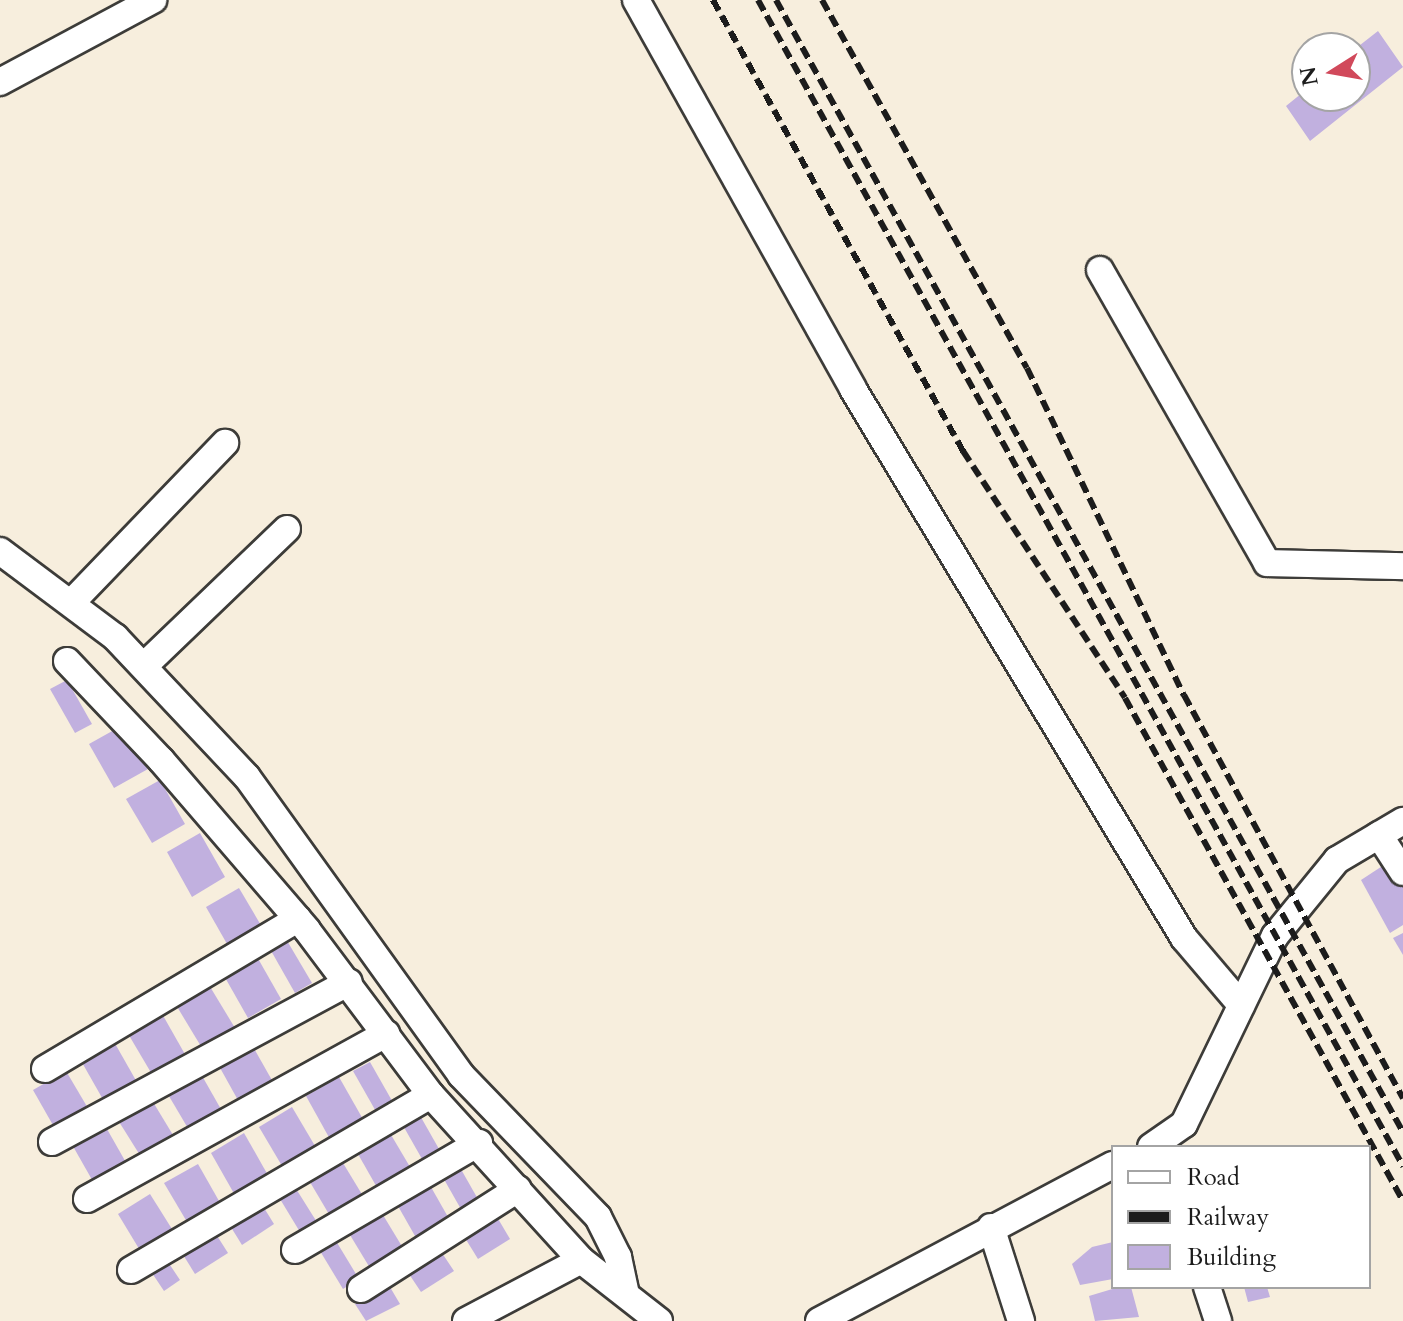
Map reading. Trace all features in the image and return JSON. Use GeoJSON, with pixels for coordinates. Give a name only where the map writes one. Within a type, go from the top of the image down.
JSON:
{"type":"FeatureCollection","features":[{"type":"Feature","properties":{"kind":"street"},"geometry":{"type":"LineString","coordinates":[[0,82],[153,0]]}},
{"type":"Feature","properties":{"kind":"street"},"geometry":{"type":"LineString","coordinates":[[636,0],[853,389],[1184,938],[1241,1005]]}},
{"type":"Feature","properties":{"kind":"street"},"geometry":{"type":"LineString","coordinates":[[1100,270],[1267,563],[1403,566]]}},
{"type":"Feature","properties":{"kind":"street"},"geometry":{"type":"LineString","coordinates":[[72,602],[225,443]]}},
{"type":"Feature","properties":{"kind":"street"},"geometry":{"type":"LineString","coordinates":[[144,666],[287,529]]}},
{"type":"Feature","properties":{"kind":"street"},"geometry":{"type":"LineString","coordinates":[[0,551],[72,602],[144,666],[247,777],[461,1075],[598,1217],[618,1257],[625,1290]]}},
{"type":"Feature","properties":{"kind":"street"},"geometry":{"type":"LineString","coordinates":[[67,661],[161,760],[298,919],[349,982],[431,1095],[479,1143],[581,1260],[625,1290],[659,1321]]}},
{"type":"Feature","properties":{"kind":"street"},"geometry":{"type":"LineString","coordinates":[[1159,1145],[1184,1124],[1275,936],[1337,860],[1403,821]]}},
{"type":"Feature","properties":{"kind":"street"},"geometry":{"type":"LineString","coordinates":[[1379,835],[1403,872]]}},
{"type":"Feature","properties":{"kind":"street"},"geometry":{"type":"LineString","coordinates":[[45,1069],[298,919]]}},
{"type":"Feature","properties":{"kind":"street"},"geometry":{"type":"LineString","coordinates":[[52,1142],[349,982]]}},
{"type":"Feature","properties":{"kind":"street"},"geometry":{"type":"LineString","coordinates":[[87,1199],[386,1034]]}},
{"type":"Feature","properties":{"kind":"street"},"geometry":{"type":"LineString","coordinates":[[131,1270],[431,1095]]}},
{"type":"Feature","properties":{"kind":"street"},"geometry":{"type":"LineString","coordinates":[[295,1250],[479,1143]]}},
{"type":"Feature","properties":{"kind":"street"},"geometry":{"type":"LineString","coordinates":[[819,1321],[852,1313],[991,1227],[1111,1166]]}},
{"type":"Feature","properties":{"kind":"street"},"geometry":{"type":"LineString","coordinates":[[361,1289],[518,1189]]}},
{"type":"Feature","properties":{"kind":"street"},"geometry":{"type":"LineString","coordinates":[[991,1227],[1021,1321]]}},
{"type":"Feature","properties":{"kind":"street"},"geometry":{"type":"LineString","coordinates":[[466,1321],[581,1260]]}},
{"type":"Feature","properties":{"kind":"street"},"geometry":{"type":"LineString","coordinates":[[1208,1289],[1218,1321]]}},
{"type":"Feature","properties":{"kind":"building"},"geometry":{"type":"Polygon","coordinates":[[[1378,31],[1403,67],[1371,92],[1371,36],[1378,31]]]}},
{"type":"Feature","properties":{"kind":"building"},"geometry":{"type":"Polygon","coordinates":[[[1291,102],[1291,112],[1346,112],[1310,141],[1286,106],[1291,102]]]}},
{"type":"Feature","properties":{"kind":"building"},"geometry":{"type":"Polygon","coordinates":[[[67,680],[92,724],[75,733],[50,689],[67,680]]]}},
{"type":"Feature","properties":{"kind":"building"},"geometry":{"type":"Polygon","coordinates":[[[123,725],[148,769],[114,788],[89,744],[123,725]]]}},
{"type":"Feature","properties":{"kind":"building"},"geometry":{"type":"Polygon","coordinates":[[[160,780],[185,824],[152,843],[126,799],[160,780]]]}},
{"type":"Feature","properties":{"kind":"building"},"geometry":{"type":"Polygon","coordinates":[[[200,833],[225,877],[192,897],[167,852],[200,833]]]}},
{"type":"Feature","properties":{"kind":"building"},"geometry":{"type":"Polygon","coordinates":[[[1390,861],[1403,882],[1403,925],[1390,933],[1361,880],[1390,861]]]}},
{"type":"Feature","properties":{"kind":"building"},"geometry":{"type":"Polygon","coordinates":[[[239,888],[265,932],[231,951],[206,907],[239,888]]]}},
{"type":"Feature","properties":{"kind":"building"},"geometry":{"type":"Polygon","coordinates":[[[1403,933],[1403,955],[1393,938],[1403,933]]]}},
{"type":"Feature","properties":{"kind":"building"},"geometry":{"type":"Polygon","coordinates":[[[286,939],[312,983],[295,993],[270,949],[286,939]]]}},
{"type":"Feature","properties":{"kind":"building"},"geometry":{"type":"Polygon","coordinates":[[[256,955],[281,999],[248,1018],[223,974],[256,955]]]}},
{"type":"Feature","properties":{"kind":"building"},"geometry":{"type":"Polygon","coordinates":[[[209,985],[235,1028],[202,1048],[176,1005],[209,985]]]}},
{"type":"Feature","properties":{"kind":"building"},"geometry":{"type":"Polygon","coordinates":[[[161,1012],[186,1056],[153,1076],[127,1032],[161,1012]]]}},
{"type":"Feature","properties":{"kind":"building"},"geometry":{"type":"Polygon","coordinates":[[[248,1038],[273,1082],[239,1102],[214,1057],[248,1038]]]}},
{"type":"Feature","properties":{"kind":"building"},"geometry":{"type":"Polygon","coordinates":[[[113,1040],[138,1084],[105,1103],[80,1059],[113,1040]]]}},
{"type":"Feature","properties":{"kind":"building"},"geometry":{"type":"Polygon","coordinates":[[[370,1062],[395,1106],[378,1115],[353,1071],[370,1062]]]}},
{"type":"Feature","properties":{"kind":"building"},"geometry":{"type":"Polygon","coordinates":[[[197,1067],[222,1111],[189,1130],[163,1086],[197,1067]]]}},
{"type":"Feature","properties":{"kind":"building"},"geometry":{"type":"Polygon","coordinates":[[[66,1071],[92,1115],[58,1134],[33,1090],[66,1071]]]}},
{"type":"Feature","properties":{"kind":"building"},"geometry":{"type":"Polygon","coordinates":[[[339,1077],[364,1121],[331,1141],[306,1096],[339,1077]]]}},
{"type":"Feature","properties":{"kind":"building"},"geometry":{"type":"Polygon","coordinates":[[[150,1097],[176,1140],[143,1160],[116,1117],[150,1097]]]}},
{"type":"Feature","properties":{"kind":"building"},"geometry":{"type":"Polygon","coordinates":[[[292,1107],[318,1151],[285,1171],[259,1127],[292,1107]]]}},
{"type":"Feature","properties":{"kind":"building"},"geometry":{"type":"Polygon","coordinates":[[[418,1112],[443,1156],[426,1166],[401,1122],[418,1112]]]}},
{"type":"Feature","properties":{"kind":"building"},"geometry":{"type":"Polygon","coordinates":[[[103,1122],[128,1166],[95,1185],[70,1141],[103,1122]]]}},
{"type":"Feature","properties":{"kind":"building"},"geometry":{"type":"Polygon","coordinates":[[[387,1128],[413,1172],[379,1191],[354,1147],[387,1128]]]}},
{"type":"Feature","properties":{"kind":"building"},"geometry":{"type":"Polygon","coordinates":[[[244,1133],[269,1177],[236,1197],[211,1153],[244,1133]]]}},
{"type":"Feature","properties":{"kind":"building"},"geometry":{"type":"Polygon","coordinates":[[[340,1158],[366,1201],[333,1221],[307,1177],[340,1158]]]}},
{"type":"Feature","properties":{"kind":"building"},"geometry":{"type":"Polygon","coordinates":[[[198,1164],[223,1208],[190,1227],[164,1183],[198,1164]]]}},
{"type":"Feature","properties":{"kind":"building"},"geometry":{"type":"Polygon","coordinates":[[[458,1164],[483,1208],[466,1218],[441,1174],[458,1164]]]}},
{"type":"Feature","properties":{"kind":"building"},"geometry":{"type":"Polygon","coordinates":[[[427,1180],[452,1224],[419,1243],[394,1199],[427,1180]]]}},
{"type":"Feature","properties":{"kind":"building"},"geometry":{"type":"Polygon","coordinates":[[[293,1184],[320,1227],[303,1237],[277,1194],[293,1184]]]}},
{"type":"Feature","properties":{"kind":"building"},"geometry":{"type":"Polygon","coordinates":[[[150,1194],[177,1237],[144,1257],[118,1214],[150,1194]]]}},
{"type":"Feature","properties":{"kind":"building"},"geometry":{"type":"Polygon","coordinates":[[[261,1203],[274,1224],[242,1245],[229,1224],[261,1203]]]}},
{"type":"Feature","properties":{"kind":"building"},"geometry":{"type":"Polygon","coordinates":[[[380,1210],[406,1253],[373,1273],[347,1230],[380,1210]]]}},
{"type":"Feature","properties":{"kind":"building"},"geometry":{"type":"Polygon","coordinates":[[[497,1217],[510,1239],[478,1259],[465,1238],[497,1217]]]}},
{"type":"Feature","properties":{"kind":"building"},"geometry":{"type":"Polygon","coordinates":[[[214,1231],[228,1253],[195,1274],[182,1253],[214,1231]]]}},
{"type":"Feature","properties":{"kind":"building"},"geometry":{"type":"Polygon","coordinates":[[[333,1236],[359,1279],[343,1289],[317,1246],[333,1236]]]}},
{"type":"Feature","properties":{"kind":"building"},"geometry":{"type":"Polygon","coordinates":[[[1111,1242],[1111,1279],[1080,1285],[1072,1264],[1092,1247],[1111,1242]]]}},
{"type":"Feature","properties":{"kind":"building"},"geometry":{"type":"Polygon","coordinates":[[[440,1250],[454,1271],[421,1292],[407,1271],[440,1250]]]}},
{"type":"Feature","properties":{"kind":"building"},"geometry":{"type":"Polygon","coordinates":[[[166,1259],[180,1280],[164,1291],[150,1270],[166,1259]]]}},
{"type":"Feature","properties":{"kind":"building"},"geometry":{"type":"Polygon","coordinates":[[[387,1282],[400,1304],[366,1321],[355,1304],[387,1282]]]}},
{"type":"Feature","properties":{"kind":"building"},"geometry":{"type":"Polygon","coordinates":[[[1112,1289],[1132,1289],[1139,1317],[1095,1321],[1089,1296],[1112,1289]]]}},
{"type":"Feature","properties":{"kind":"building"},"geometry":{"type":"Polygon","coordinates":[[[1245,1289],[1268,1289],[1270,1297],[1248,1302],[1245,1289]]]}},
{"type":"Feature","properties":{"kind":"railway"},"geometry":{"type":"LineString","coordinates":[[713,0],[963,451],[1125,698],[1403,1201]]}},
{"type":"Feature","properties":{"kind":"railway"},"geometry":{"type":"LineString","coordinates":[[758,0],[1403,1166]]}},
{"type":"Feature","properties":{"kind":"railway"},"geometry":{"type":"LineString","coordinates":[[776,0],[1403,1132]]}},
{"type":"Feature","properties":{"kind":"railway"},"geometry":{"type":"LineString","coordinates":[[822,0],[1027,368],[1184,695],[1403,1098]]}}]}
